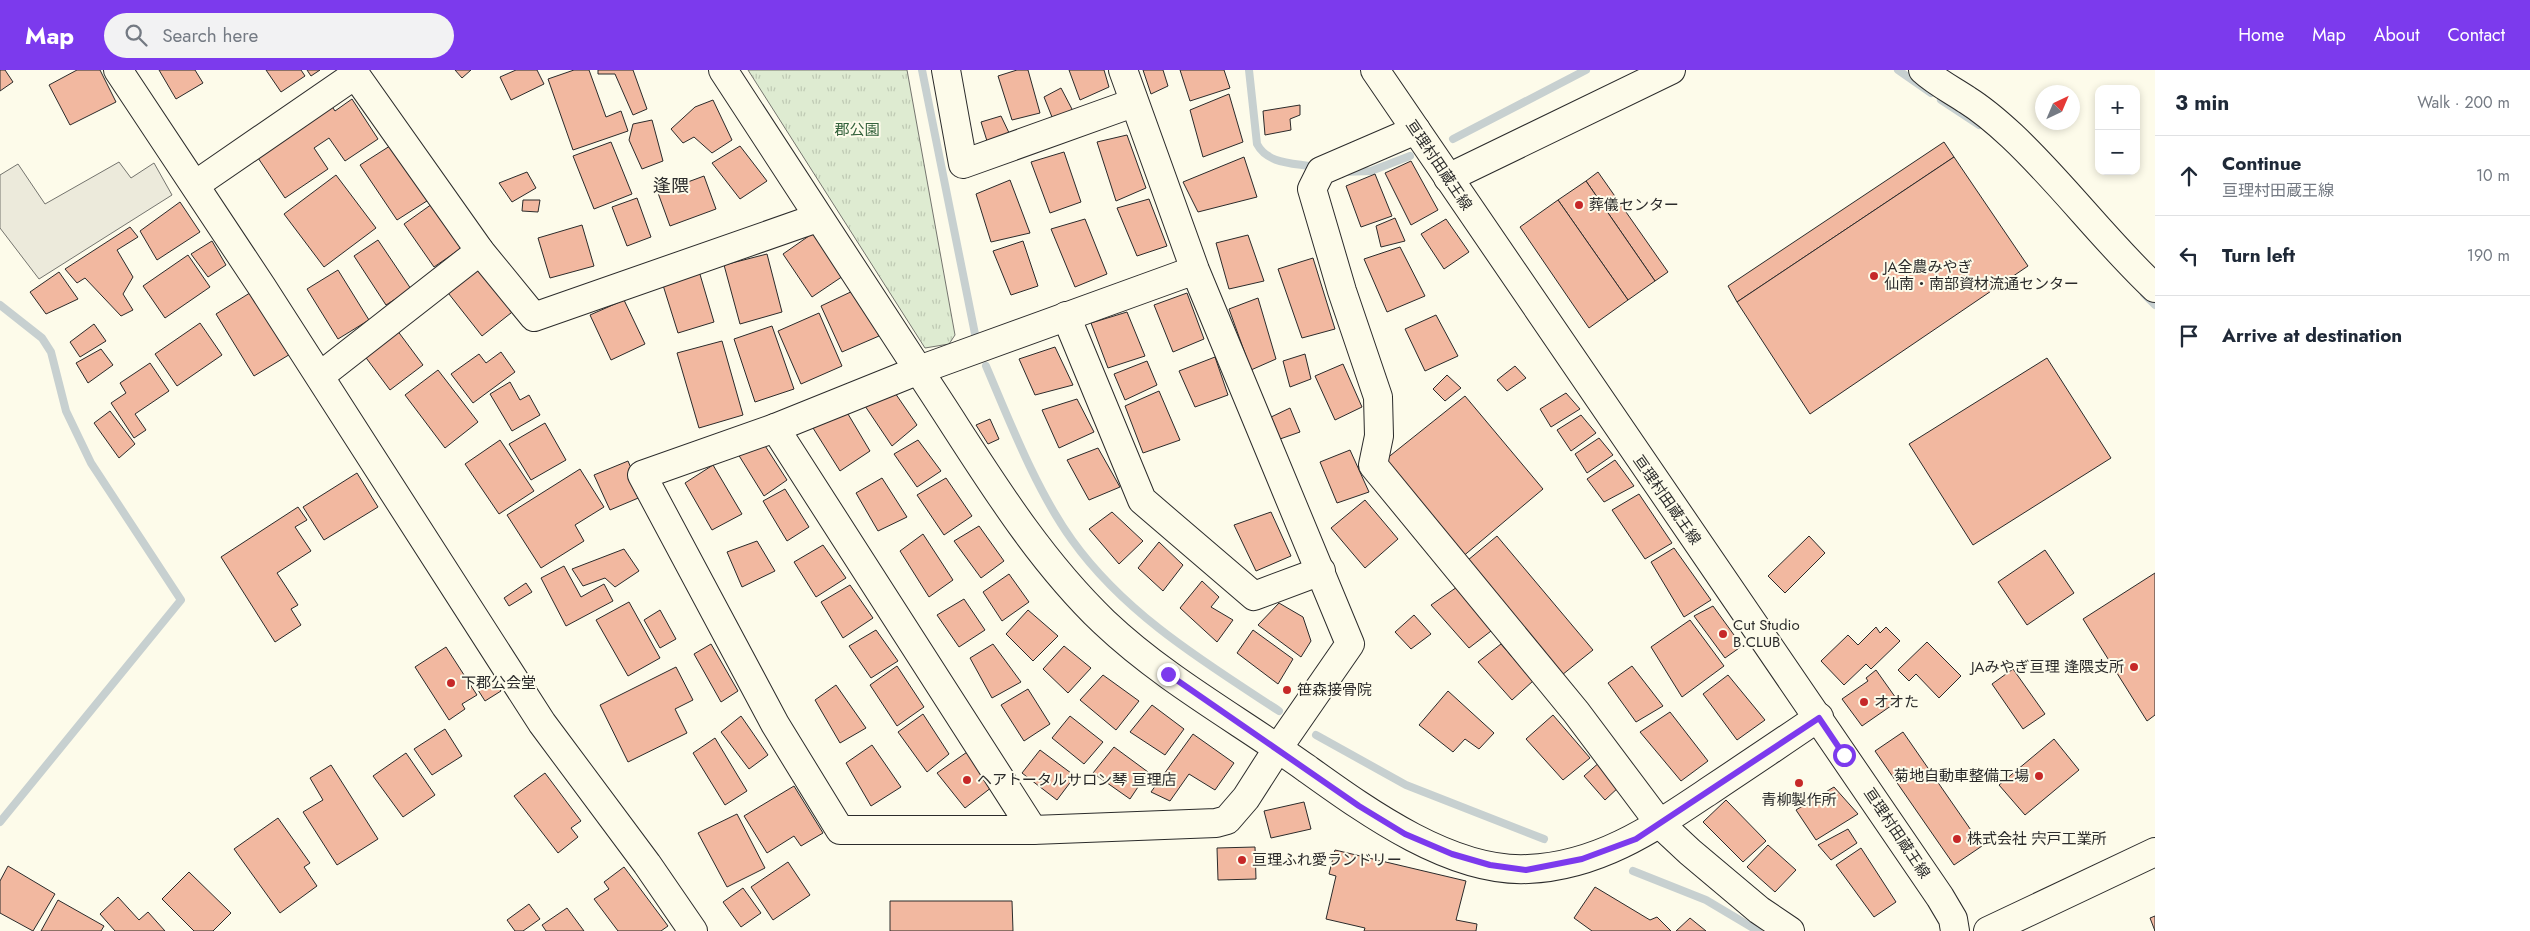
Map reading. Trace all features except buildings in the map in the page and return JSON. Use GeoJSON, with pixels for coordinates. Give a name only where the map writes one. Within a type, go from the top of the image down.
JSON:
{"type":"FeatureCollection","features":[{"type":"Feature","properties":{"kind":"street"},"geometry":{"type":"LineString","coordinates":[[118,70],[320,376],[542,723],[647,864],[692,931]]}},
{"type":"Feature","properties":{"kind":"street"},"geometry":{"type":"LineString","coordinates":[[724,70],[817,218],[1008,506],[1055,569],[1104,622],[1168,674],[1278,748],[1359,806],[1405,834],[1452,854],[1490,865],[1526,870],[1556,866],[1605,852],[1636,839],[1819,718]]}},
{"type":"Feature","properties":{"kind":"street"},"geometry":{"type":"LineString","coordinates":[[946,70],[963,164],[1133,104]]}},
{"type":"Feature","properties":{"kind":"street"},"geometry":{"type":"LineString","coordinates":[[1123,70],[1133,104],[1194,270],[1350,644],[1246,798],[1227,820],[1216,823],[1033,830],[840,830],[775,724],[642,475],[775,428],[919,370],[1194,270]]}},
{"type":"Feature","properties":{"kind":"street","name":"亘理村田蔵王線"},"geometry":{"type":"LineString","coordinates":[[1375,70],[1672,508],[1819,718],[1940,897],[1953,919],[1955,931]]}},
{"type":"Feature","properties":{"kind":"street"},"geometry":{"type":"LineString","coordinates":[[1448,178],[1670,70]]}},
{"type":"Feature","properties":{"kind":"street"},"geometry":{"type":"LineString","coordinates":[[1923,70],[1931,78],[1968,100],[2010,134],[2046,168],[2121,256],[2155,288]]}},
{"type":"Feature","properties":{"kind":"street"},"geometry":{"type":"LineString","coordinates":[[195,185],[353,73],[480,251],[534,317],[817,218]]}},
{"type":"Feature","properties":{"kind":"street"},"geometry":{"type":"LineString","coordinates":[[1416,130],[1321,171],[1312,189],[1342,291],[1378,397],[1379,436],[1372,465],[1576,712],[1660,824],[1759,910],[1790,931]]}},
{"type":"Feature","properties":{"kind":"street"},"geometry":{"type":"LineString","coordinates":[[320,376],[480,251]]}},
{"type":"Feature","properties":{"kind":"street"},"geometry":{"type":"LineString","coordinates":[[1066,316],[1142,500],[1254,596],[1321,571]]}},
{"type":"Feature","properties":{"kind":"street"},"geometry":{"type":"LineString","coordinates":[[775,428],[1033,830]]}},
{"type":"Feature","properties":{"kind":"street"},"geometry":{"type":"LineString","coordinates":[[1988,931],[2155,852]]}},
{"type":"Feature","properties":{"kind":"green space","name":"郡公園"},"geometry":{"type":"Polygon","coordinates":[[[748,70],[907,70],[955,335],[949,344],[925,348],[748,70]]]}},
{"type":"Feature","properties":{"kind":"shaded area"},"geometry":{"type":"Polygon","coordinates":[[[119,162],[131,178],[154,163],[172,195],[39,279],[0,228],[0,175],[18,164],[45,204],[119,162]]]}},
{"type":"Feature","properties":{"kind":"waterway"},"geometry":{"type":"LineString","coordinates":[[922,70],[975,334]]}},
{"type":"Feature","properties":{"kind":"waterway"},"geometry":{"type":"LineString","coordinates":[[1249,70],[1257,144],[1261,150],[1273,159],[1309,166]]}},
{"type":"Feature","properties":{"kind":"waterway"},"geometry":{"type":"LineString","coordinates":[[1453,139],[1586,70]]}},
{"type":"Feature","properties":{"kind":"waterway"},"geometry":{"type":"LineString","coordinates":[[1898,70],[1931,93]]}},
{"type":"Feature","properties":{"kind":"waterway"},"geometry":{"type":"LineString","coordinates":[[1941,100],[1979,125]]}},
{"type":"Feature","properties":{"kind":"waterway"},"geometry":{"type":"LineString","coordinates":[[1342,172],[1371,171],[1410,156]]}},
{"type":"Feature","properties":{"kind":"waterway"},"geometry":{"type":"LineString","coordinates":[[2144,294],[2155,305]]}},
{"type":"Feature","properties":{"kind":"waterway"},"geometry":{"type":"LineString","coordinates":[[0,305],[42,338],[51,352],[66,411],[91,463],[181,600],[0,822]]}},
{"type":"Feature","properties":{"kind":"waterway"},"geometry":{"type":"LineString","coordinates":[[986,366],[1035,478],[1072,540],[1093,567],[1141,614],[1167,635],[1279,711]]}},
{"type":"Feature","properties":{"kind":"waterway"},"geometry":{"type":"LineString","coordinates":[[1316,735],[1406,785],[1544,839]]}},
{"type":"Feature","properties":{"kind":"waterway"},"geometry":{"type":"LineString","coordinates":[[1633,871],[1706,900],[1758,931]]}},
{"type":"Feature","properties":{"kind":"place","name":"葬儀センター"},"geometry":{"type":"Point","coordinates":[1579,205]}},
{"type":"Feature","properties":{"kind":"place","name":"JA全農みやぎ 仙南・南部資材流通センター"},"geometry":{"type":"Point","coordinates":[1874,276]}},
{"type":"Feature","properties":{"kind":"place","name":"Cut Studio B.CLUB"},"geometry":{"type":"Point","coordinates":[1723,634]}},
{"type":"Feature","properties":{"kind":"place","name":"JAみやぎ亘理 逢隈支所"},"geometry":{"type":"Point","coordinates":[2134,667]}},
{"type":"Feature","properties":{"kind":"place","name":"下郡公会堂"},"geometry":{"type":"Point","coordinates":[451,683]}},
{"type":"Feature","properties":{"kind":"place","name":"笹森接骨院"},"geometry":{"type":"Point","coordinates":[1287,690]}},
{"type":"Feature","properties":{"kind":"place","name":"オオた"},"geometry":{"type":"Point","coordinates":[1864,702]}},
{"type":"Feature","properties":{"kind":"place","name":"菊地自動車整備工場"},"geometry":{"type":"Point","coordinates":[2039,776]}},
{"type":"Feature","properties":{"kind":"place","name":"ヘアトータルサロン琴 亘理店"},"geometry":{"type":"Point","coordinates":[967,780]}},
{"type":"Feature","properties":{"kind":"place","name":"青柳製作所"},"geometry":{"type":"Point","coordinates":[1799,783]}},
{"type":"Feature","properties":{"kind":"place","name":"株式会社 宍戸工業所"},"geometry":{"type":"Point","coordinates":[1957,839]}},
{"type":"Feature","properties":{"kind":"place","name":"亘理ふれ愛ランドリー"},"geometry":{"type":"Point","coordinates":[1242,860]}},
{"type":"Feature","properties":{"kind":"district","name":"逢隈"},"geometry":{"type":"Point","coordinates":[671,186]}},
{"type":"Feature","properties":{"kind":"route"},"geometry":{"type":"LineString","coordinates":[[1168,674],[1278,748],[1359,806],[1405,834],[1452,854],[1490,865],[1526,870],[1556,866],[1582,859],[1636,839],[1819,718],[1844,755]]}}]}
